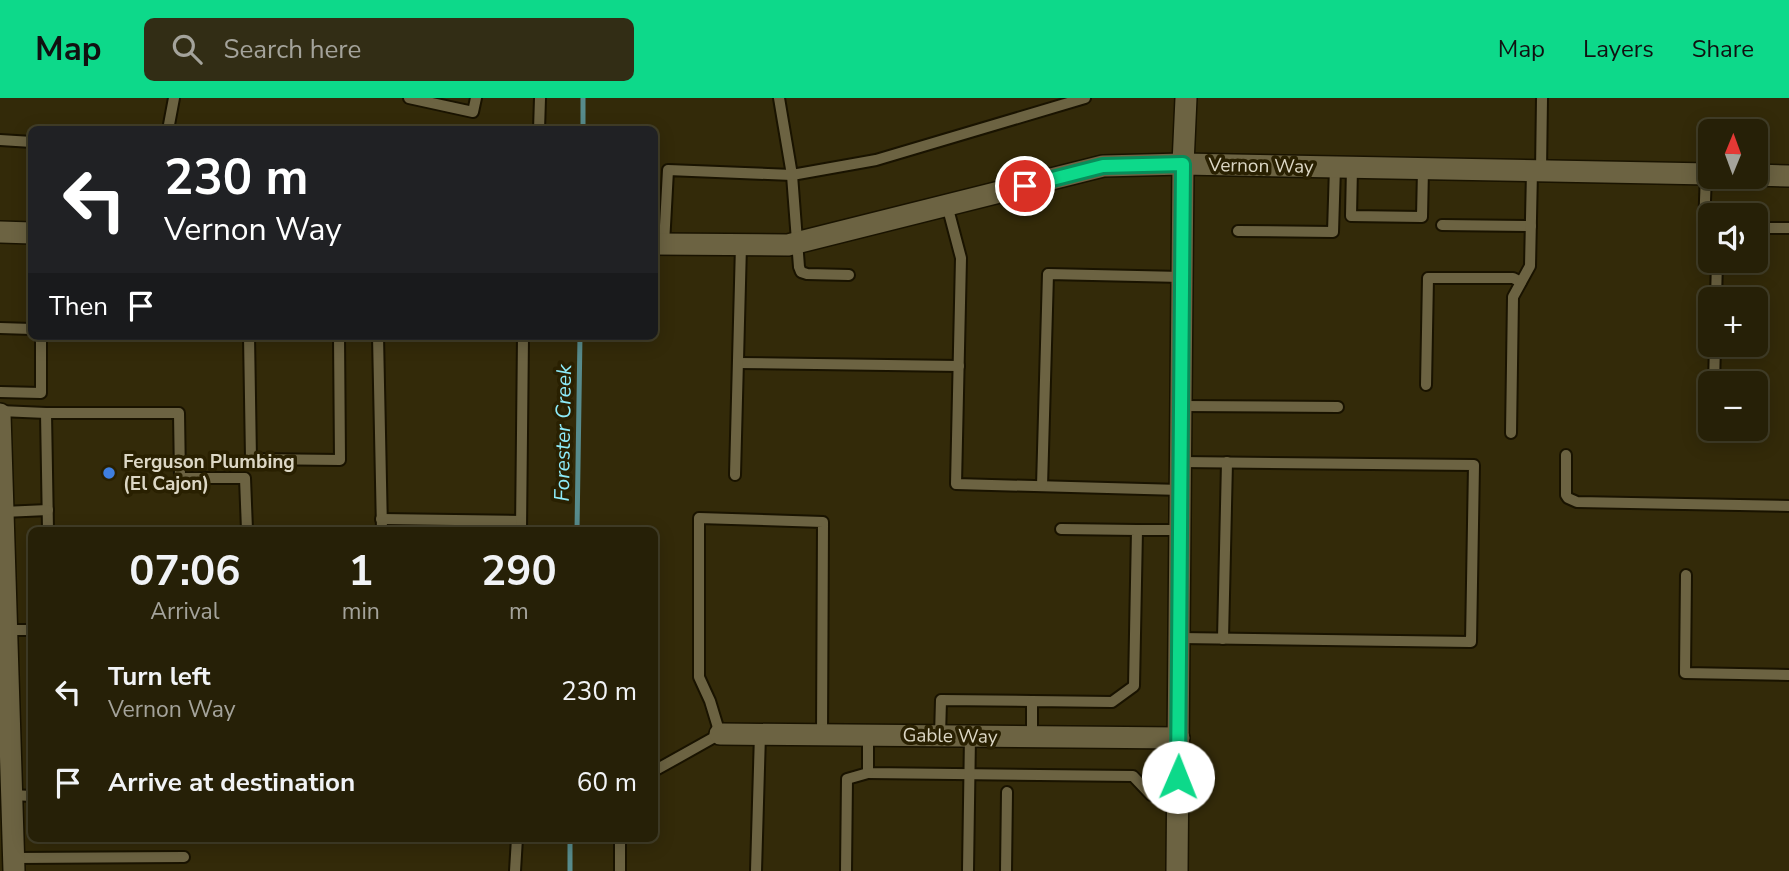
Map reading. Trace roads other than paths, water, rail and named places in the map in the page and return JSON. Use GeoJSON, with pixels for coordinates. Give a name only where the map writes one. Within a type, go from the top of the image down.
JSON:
{"type":"FeatureCollection","features":[{"type":"Feature","properties":{"kind":"street"},"geometry":{"type":"LineString","coordinates":[[1177,871],[1183,164],[1186,98]]}},
{"type":"Feature","properties":{"kind":"street","name":"Vernon Way"},"geometry":{"type":"LineString","coordinates":[[659,244],[797,243],[1103,166],[1183,164],[1698,174]]}},
{"type":"Feature","properties":{"kind":"street"},"geometry":{"type":"LineString","coordinates":[[1768,175],[1789,176]]}},
{"type":"Feature","properties":{"kind":"street"},"geometry":{"type":"LineString","coordinates":[[0,232],[28,233]]}},
{"type":"Feature","properties":{"kind":"street"},"geometry":{"type":"LineString","coordinates":[[0,412],[2,554],[7,630],[4,692],[22,796],[14,864]]}},
{"type":"Feature","properties":{"kind":"street","name":"Gable Way"},"geometry":{"type":"LineString","coordinates":[[720,734],[1179,738]]}},
{"type":"Feature","properties":{"kind":"lane"},"geometry":{"type":"LineString","coordinates":[[169,126],[174,98]]}},
{"type":"Feature","properties":{"kind":"lane"},"geometry":{"type":"LineString","coordinates":[[409,98],[473,112],[476,98]]}},
{"type":"Feature","properties":{"kind":"lane"},"geometry":{"type":"LineString","coordinates":[[539,126],[540,98]]}},
{"type":"Feature","properties":{"kind":"lane"},"geometry":{"type":"LineString","coordinates":[[779,98],[792,175],[802,272],[849,275]]}},
{"type":"Feature","properties":{"kind":"lane"},"geometry":{"type":"LineString","coordinates":[[659,244],[668,170],[792,175],[876,160],[1085,98]]}},
{"type":"Feature","properties":{"kind":"lane"},"geometry":{"type":"LineString","coordinates":[[1511,432],[1513,297],[1530,266],[1542,98]]}},
{"type":"Feature","properties":{"kind":"lane"},"geometry":{"type":"LineString","coordinates":[[0,139],[28,142]]}},
{"type":"Feature","properties":{"kind":"lane"},"geometry":{"type":"LineString","coordinates":[[1343,167],[1351,216],[1422,217],[1423,169]]}},
{"type":"Feature","properties":{"kind":"lane"},"geometry":{"type":"LineString","coordinates":[[1238,231],[1333,232],[1343,167]]}},
{"type":"Feature","properties":{"kind":"lane"},"geometry":{"type":"LineString","coordinates":[[947,205],[961,258],[956,484],[1181,490]]}},
{"type":"Feature","properties":{"kind":"lane"},"geometry":{"type":"LineString","coordinates":[[1442,225],[1531,226]]}},
{"type":"Feature","properties":{"kind":"lane"},"geometry":{"type":"LineString","coordinates":[[1768,228],[1789,228]]}},
{"type":"Feature","properties":{"kind":"lane"},"geometry":{"type":"LineString","coordinates":[[735,475],[741,244]]}},
{"type":"Feature","properties":{"kind":"lane"},"geometry":{"type":"LineString","coordinates":[[1042,486],[1048,274],[1182,277]]}},
{"type":"Feature","properties":{"kind":"lane"},"geometry":{"type":"LineString","coordinates":[[1426,385],[1428,278],[1513,278],[1521,282]]}},
{"type":"Feature","properties":{"kind":"lane"},"geometry":{"type":"LineString","coordinates":[[0,328],[28,328]]}},
{"type":"Feature","properties":{"kind":"lane"},"geometry":{"type":"LineString","coordinates":[[0,392],[41,393],[41,340]]}},
{"type":"Feature","properties":{"kind":"lane"},"geometry":{"type":"LineString","coordinates":[[249,340],[251,459],[340,460],[339,340]]}},
{"type":"Feature","properties":{"kind":"lane"},"geometry":{"type":"LineString","coordinates":[[377,340],[381,525],[521,526],[523,340]]}},
{"type":"Feature","properties":{"kind":"lane"},"geometry":{"type":"LineString","coordinates":[[738,363],[959,366]]}},
{"type":"Feature","properties":{"kind":"lane"},"geometry":{"type":"LineString","coordinates":[[1181,406],[1338,407]]}},
{"type":"Feature","properties":{"kind":"lane"},"geometry":{"type":"LineString","coordinates":[[0,412],[179,413],[180,478],[245,478],[247,527]]}},
{"type":"Feature","properties":{"kind":"lane"},"geometry":{"type":"LineString","coordinates":[[47,414],[48,527]]}},
{"type":"Feature","properties":{"kind":"lane"},"geometry":{"type":"LineString","coordinates":[[1566,455],[1566,495],[1572,501],[1789,506]]}},
{"type":"Feature","properties":{"kind":"lane"},"geometry":{"type":"LineString","coordinates":[[1180,638],[1471,642],[1474,465],[1181,462]]}},
{"type":"Feature","properties":{"kind":"lane"},"geometry":{"type":"LineString","coordinates":[[1223,639],[1227,462]]}},
{"type":"Feature","properties":{"kind":"lane"},"geometry":{"type":"LineString","coordinates":[[3,512],[48,510]]}},
{"type":"Feature","properties":{"kind":"lane"},"geometry":{"type":"LineString","coordinates":[[658,769],[720,734],[699,677],[699,518],[823,522],[822,734]]}},
{"type":"Feature","properties":{"kind":"lane"},"geometry":{"type":"LineString","coordinates":[[1061,528],[1180,530]]}},
{"type":"Feature","properties":{"kind":"lane"},"geometry":{"type":"LineString","coordinates":[[940,736],[941,700],[1112,702],[1134,686],[1137,530]]}},
{"type":"Feature","properties":{"kind":"lane"},"geometry":{"type":"LineString","coordinates":[[1686,575],[1685,673],[1789,675]]}},
{"type":"Feature","properties":{"kind":"lane"},"geometry":{"type":"LineString","coordinates":[[7,630],[28,630]]}},
{"type":"Feature","properties":{"kind":"lane"},"geometry":{"type":"LineString","coordinates":[[1032,701],[1032,737]]}},
{"type":"Feature","properties":{"kind":"lane"},"geometry":{"type":"LineString","coordinates":[[756,871],[760,734]]}},
{"type":"Feature","properties":{"kind":"lane"},"geometry":{"type":"LineString","coordinates":[[868,735],[868,773]]}},
{"type":"Feature","properties":{"kind":"lane"},"geometry":{"type":"LineString","coordinates":[[968,871],[970,736]]}},
{"type":"Feature","properties":{"kind":"lane"},"geometry":{"type":"LineString","coordinates":[[846,871],[847,779],[868,773],[1133,776],[1151,795],[1178,796]]}},
{"type":"Feature","properties":{"kind":"lane"},"geometry":{"type":"LineString","coordinates":[[1006,871],[1007,792]]}},
{"type":"Feature","properties":{"kind":"lane"},"geometry":{"type":"LineString","coordinates":[[515,871],[517,842]]}},
{"type":"Feature","properties":{"kind":"lane"},"geometry":{"type":"LineString","coordinates":[[620,871],[621,842]]}},
{"type":"Feature","properties":{"kind":"lane"},"geometry":{"type":"LineString","coordinates":[[14,864],[184,857]]}},
{"type":"Feature","properties":{"kind":"waterway","name":"Forester Creek"},"geometry":{"type":"LineString","coordinates":[[583,98],[583,126]]}},
{"type":"Feature","properties":{"kind":"waterway","name":"Forester Creek"},"geometry":{"type":"LineString","coordinates":[[577,527],[580,340]]}},
{"type":"Feature","properties":{"kind":"waterway","name":"Forester Creek"},"geometry":{"type":"LineString","coordinates":[[570,842],[570,871]]}},
{"type":"Feature","properties":{"kind":"place","name":"Ferguson Plumbing (El Cajon)"},"geometry":{"type":"Point","coordinates":[109,473]}}]}
